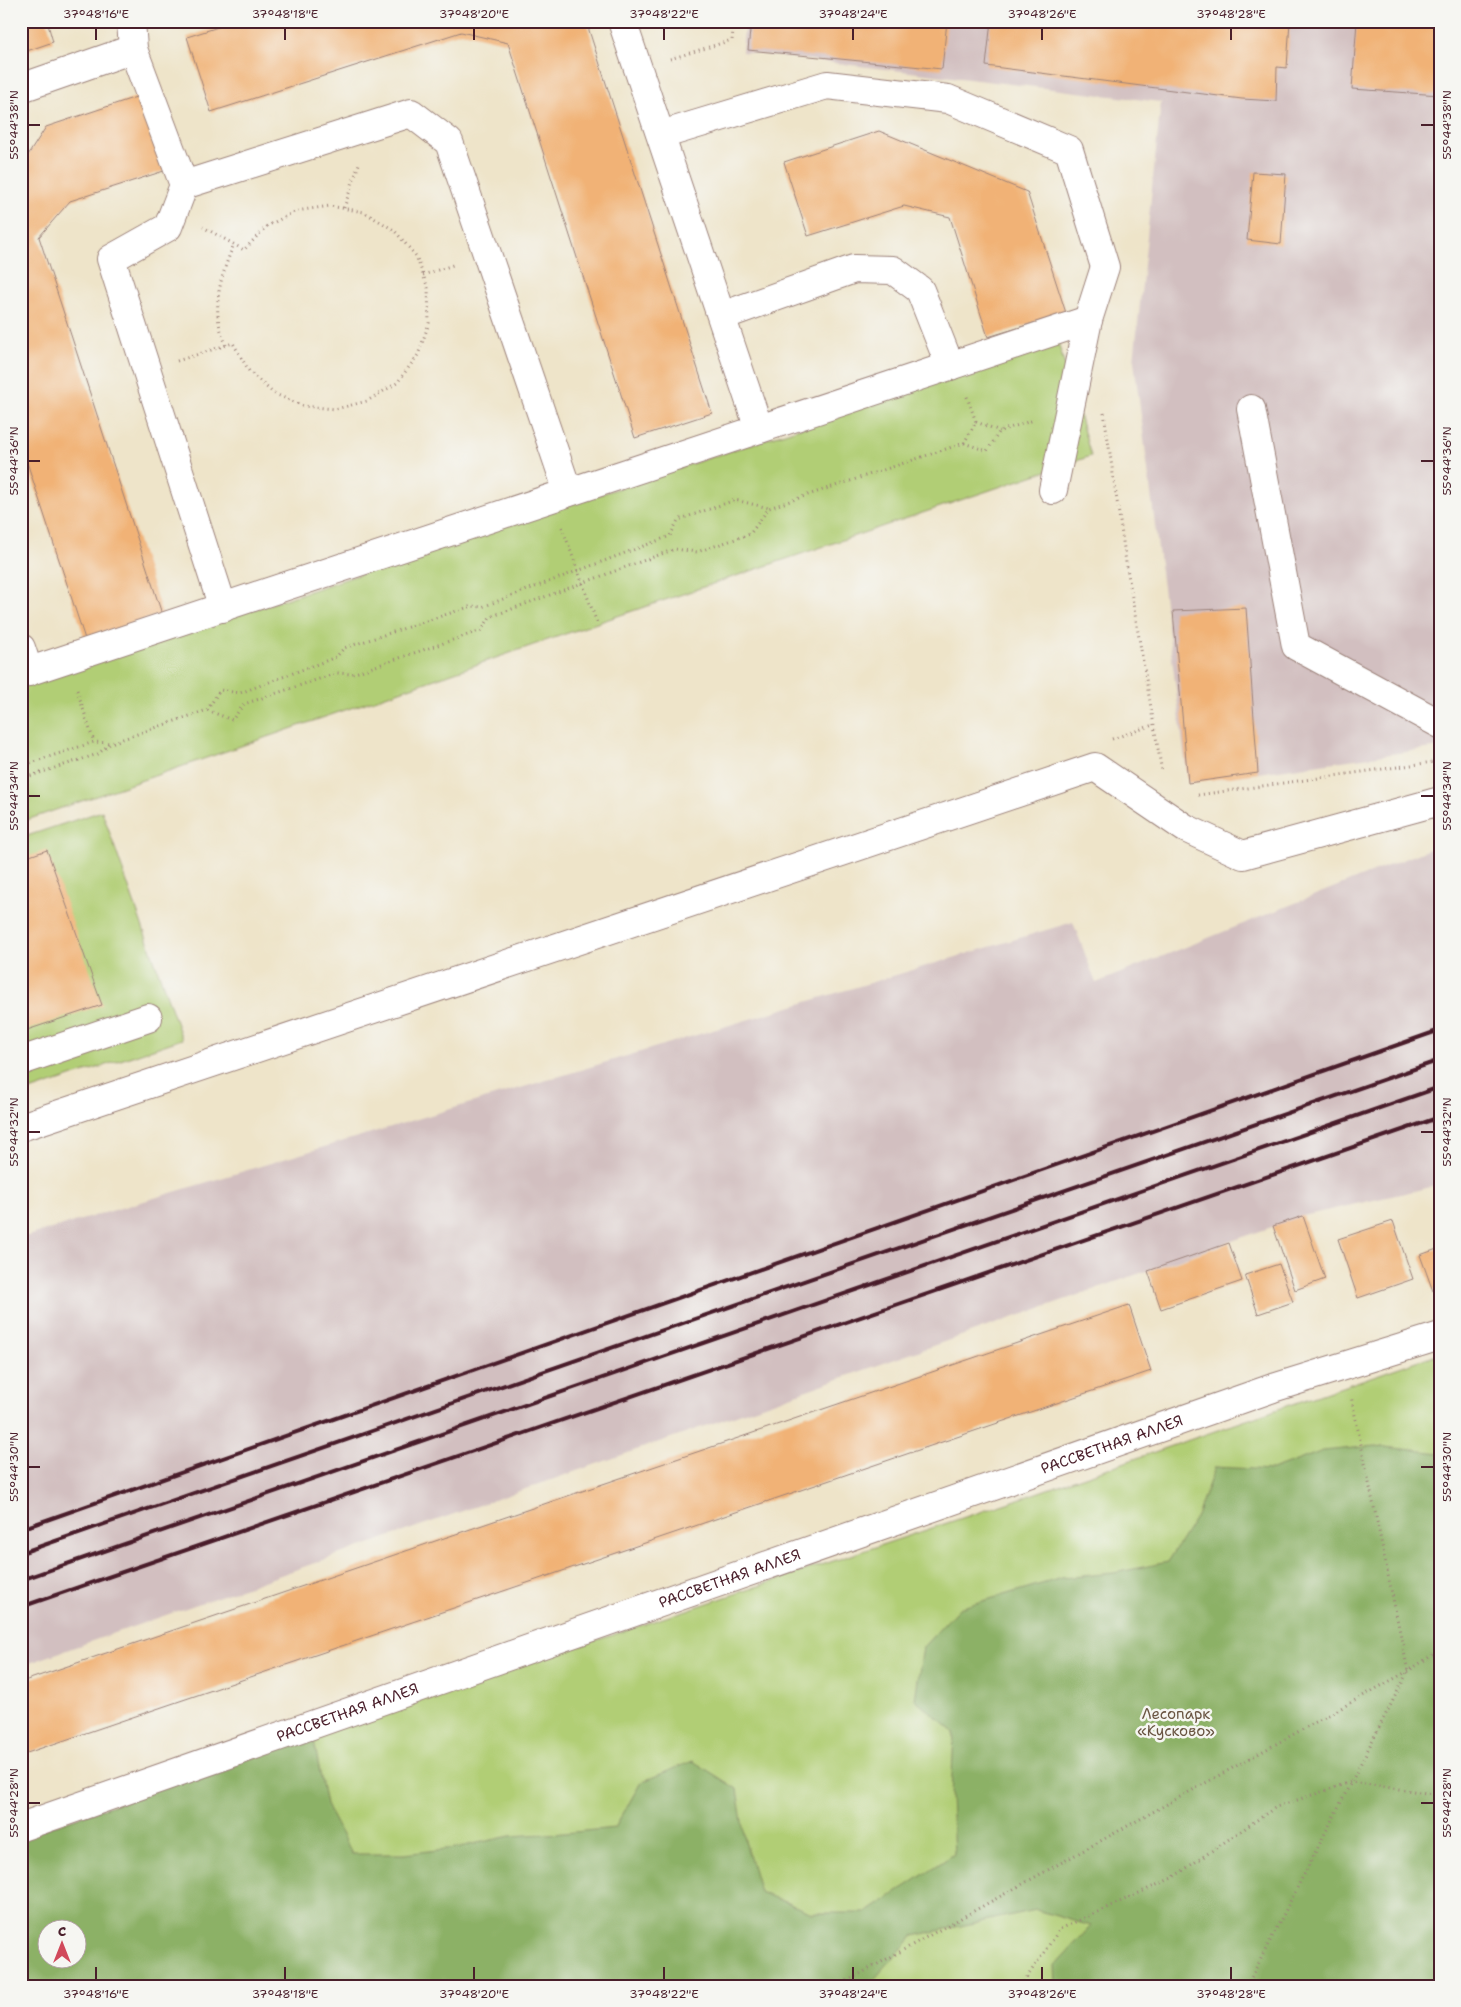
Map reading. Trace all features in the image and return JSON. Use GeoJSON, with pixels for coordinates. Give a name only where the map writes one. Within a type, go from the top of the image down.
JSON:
{"type":"FeatureCollection","features":[{"type":"Feature","properties":{"kind":"street"},"geometry":{"type":"LineString","coordinates":[[131,21],[133,49],[184,185],[168,227],[111,259],[223,608]]}},
{"type":"Feature","properties":{"kind":"street"},"geometry":{"type":"LineString","coordinates":[[622,21],[759,429]]}},
{"type":"Feature","properties":{"kind":"street"},"geometry":{"type":"LineString","coordinates":[[21,88],[133,49]]}},
{"type":"Feature","properties":{"kind":"street"},"geometry":{"type":"LineString","coordinates":[[661,135],[827,86],[948,99],[1069,150],[1105,267],[1088,320],[1053,490]]}},
{"type":"Feature","properties":{"kind":"street"},"geometry":{"type":"LineString","coordinates":[[184,185],[411,113],[449,142],[560,496]]}},
{"type":"Feature","properties":{"kind":"street"},"geometry":{"type":"LineString","coordinates":[[722,316],[854,269],[893,270],[920,290],[953,365]]}},
{"type":"Feature","properties":{"kind":"street"},"geometry":{"type":"LineString","coordinates":[[24,665],[67,660],[1088,320]]}},
{"type":"Feature","properties":{"kind":"street"},"geometry":{"type":"LineString","coordinates":[[1251,408],[1296,646],[1440,724]]}},
{"type":"Feature","properties":{"kind":"street"},"geometry":{"type":"LineString","coordinates":[[21,1127],[1095,767],[1185,828],[1243,855],[1440,801]]}},
{"type":"Feature","properties":{"kind":"street"},"geometry":{"type":"LineString","coordinates":[[21,1061],[148,1018]]}},
{"type":"Feature","properties":{"kind":"street","name":"РАССВЕТНАЯ АЛЛЕЯ"},"geometry":{"type":"LineString","coordinates":[[21,1827],[1273,1388],[1343,1368],[1440,1336]]}},
{"type":"Feature","properties":{"kind":"path"},"geometry":{"type":"LineString","coordinates":[[638,69],[732,40],[734,21]]}},
{"type":"Feature","properties":{"kind":"path"},"geometry":{"type":"LineString","coordinates":[[147,370],[233,343],[249,371],[273,393],[303,406],[336,408],[368,401],[397,383],[418,355],[429,323],[428,288],[416,256],[394,230],[364,212],[330,206],[296,211],[267,226],[244,250],[174,211]]}},
{"type":"Feature","properties":{"kind":"path"},"geometry":{"type":"LineString","coordinates":[[226,345],[219,322],[218,294],[224,268],[234,244]]}},
{"type":"Feature","properties":{"kind":"path"},"geometry":{"type":"LineString","coordinates":[[953,365],[976,422],[1000,431],[1035,420]]}},
{"type":"Feature","properties":{"kind":"path"},"geometry":{"type":"LineString","coordinates":[[1103,407],[1126,562],[1164,781]]}},
{"type":"Feature","properties":{"kind":"path"},"geometry":{"type":"LineString","coordinates":[[964,443],[976,422]]}},
{"type":"Feature","properties":{"kind":"path"},"geometry":{"type":"LineString","coordinates":[[21,779],[98,754],[111,743],[207,710],[220,690],[240,693],[336,657],[344,648],[472,606],[482,607],[670,536],[678,520],[735,500],[769,508],[964,443],[987,451],[1000,431]]}},
{"type":"Feature","properties":{"kind":"path"},"geometry":{"type":"LineString","coordinates":[[560,496],[582,584],[597,623]]}},
{"type":"Feature","properties":{"kind":"path"},"geometry":{"type":"LineString","coordinates":[[207,710],[232,720],[244,704],[338,673],[352,674],[482,630],[490,618],[675,549],[696,552],[750,534],[769,508]]}},
{"type":"Feature","properties":{"kind":"path"},"geometry":{"type":"LineString","coordinates":[[67,660],[94,742]]}},
{"type":"Feature","properties":{"kind":"path"},"geometry":{"type":"LineString","coordinates":[[21,766],[94,742],[111,743]]}},
{"type":"Feature","properties":{"kind":"path"},"geometry":{"type":"LineString","coordinates":[[1196,796],[1440,761]]}},
{"type":"Feature","properties":{"kind":"path"},"geometry":{"type":"LineString","coordinates":[[1246,1986],[1408,1671],[1348,1384],[1343,1368]]}},
{"type":"Feature","properties":{"kind":"path"},"geometry":{"type":"LineString","coordinates":[[838,1986],[1408,1671],[1440,1650]]}},
{"type":"Feature","properties":{"kind":"path"},"geometry":{"type":"LineString","coordinates":[[1021,1986],[1060,1929],[1172,1878],[1276,1807],[1351,1782],[1440,1795]]}},
{"type":"Feature","properties":{"kind":"shaded area"},"geometry":{"type":"Polygon","coordinates":[[[745,21],[1440,21],[1440,747],[1188,783],[1134,361],[1161,102],[742,52],[745,21]]]}},
{"type":"Feature","properties":{"kind":"shaded area"},"geometry":{"type":"Polygon","coordinates":[[[1440,845],[1440,1185],[1303,1216],[21,1666],[21,1238],[1073,922],[1096,983],[1440,845]]]}},
{"type":"Feature","properties":{"kind":"green space"},"geometry":{"type":"Polygon","coordinates":[[[1058,342],[1091,456],[597,623],[21,822],[21,687],[1058,342]]]}},
{"type":"Feature","properties":{"kind":"green space"},"geometry":{"type":"Polygon","coordinates":[[[102,811],[182,1039],[21,1094],[21,838],[102,811]]]}},
{"type":"Feature","properties":{"kind":"green space","name":"Лесопарк «Кусково»"},"geometry":{"type":"Polygon","coordinates":[[[1440,1353],[1440,1986],[21,1986],[21,1837],[313,1735],[1016,1500],[1440,1353]]]}},
{"type":"Feature","properties":{"kind":"green space","name":"Лесопарк «Кусково»"},"geometry":{"type":"Polygon","coordinates":[[[1375,1446],[1440,1453],[1440,1986],[1056,1986],[1055,1965],[1091,1926],[1036,1910],[913,1936],[868,1986],[21,1986],[21,1837],[313,1735],[326,1805],[352,1854],[404,1854],[455,1848],[510,1836],[615,1828],[641,1782],[693,1761],[737,1789],[745,1841],[760,1892],[812,1913],[866,1913],[954,1854],[951,1797],[954,1732],[915,1699],[923,1647],[959,1608],[1062,1578],[1114,1573],[1168,1562],[1197,1516],[1215,1467],[1272,1470],[1323,1451],[1375,1446]]]}},
{"type":"Feature","properties":{"kind":"building"},"geometry":{"type":"Polygon","coordinates":[[[21,21],[47,21],[53,42],[21,53],[21,21]]]}},
{"type":"Feature","properties":{"kind":"building"},"geometry":{"type":"Polygon","coordinates":[[[237,21],[586,21],[712,413],[635,438],[508,43],[461,32],[211,112],[187,37],[237,21]]]}},
{"type":"Feature","properties":{"kind":"building"},"geometry":{"type":"Polygon","coordinates":[[[751,21],[947,21],[942,69],[748,50],[751,21]]]}},
{"type":"Feature","properties":{"kind":"building"},"geometry":{"type":"Polygon","coordinates":[[[991,21],[1290,21],[1287,68],[1277,67],[1276,101],[1242,99],[986,66],[991,21]]]}},
{"type":"Feature","properties":{"kind":"building"},"geometry":{"type":"Polygon","coordinates":[[[1357,21],[1440,21],[1440,95],[1352,89],[1357,21]]]}},
{"type":"Feature","properties":{"kind":"building"},"geometry":{"type":"Polygon","coordinates":[[[142,95],[167,170],[70,201],[39,237],[162,614],[85,639],[21,444],[21,166],[46,127],[142,95]]]}},
{"type":"Feature","properties":{"kind":"building"},"geometry":{"type":"Polygon","coordinates":[[[879,131],[1027,192],[1066,313],[988,337],[950,217],[904,206],[808,236],[784,162],[879,131]]]}},
{"type":"Feature","properties":{"kind":"building"},"geometry":{"type":"Polygon","coordinates":[[[1253,172],[1286,174],[1281,244],[1247,240],[1253,172]]]}},
{"type":"Feature","properties":{"kind":"building"},"geometry":{"type":"Polygon","coordinates":[[[1246,608],[1258,773],[1188,783],[1173,611],[1246,608]]]}},
{"type":"Feature","properties":{"kind":"building"},"geometry":{"type":"Polygon","coordinates":[[[47,850],[102,1005],[21,1032],[21,859],[47,850]]]}},
{"type":"Feature","properties":{"kind":"building"},"geometry":{"type":"Polygon","coordinates":[[[1303,1216],[1325,1279],[1295,1290],[1273,1226],[1303,1216]]]}},
{"type":"Feature","properties":{"kind":"building"},"geometry":{"type":"Polygon","coordinates":[[[1393,1221],[1413,1279],[1358,1298],[1338,1239],[1393,1221]]]}},
{"type":"Feature","properties":{"kind":"building"},"geometry":{"type":"Polygon","coordinates":[[[1229,1243],[1242,1281],[1161,1309],[1148,1271],[1229,1243]]]}},
{"type":"Feature","properties":{"kind":"building"},"geometry":{"type":"Polygon","coordinates":[[[1440,1248],[1440,1289],[1433,1291],[1420,1255],[1440,1248]]]}},
{"type":"Feature","properties":{"kind":"building"},"geometry":{"type":"Polygon","coordinates":[[[1279,1264],[1293,1302],[1258,1314],[1245,1275],[1279,1264]]]}},
{"type":"Feature","properties":{"kind":"building"},"geometry":{"type":"Polygon","coordinates":[[[1129,1305],[1151,1371],[21,1755],[21,1682],[1129,1305]]]}},
{"type":"Feature","properties":{"kind":"railway"},"geometry":{"type":"LineString","coordinates":[[21,1529],[1440,1030]]}},
{"type":"Feature","properties":{"kind":"railway"},"geometry":{"type":"LineString","coordinates":[[21,1553],[1440,1060]]}},
{"type":"Feature","properties":{"kind":"railway"},"geometry":{"type":"LineString","coordinates":[[21,1580],[1440,1087]]}},
{"type":"Feature","properties":{"kind":"railway"},"geometry":{"type":"LineString","coordinates":[[21,1607],[1440,1117]]}}]}
